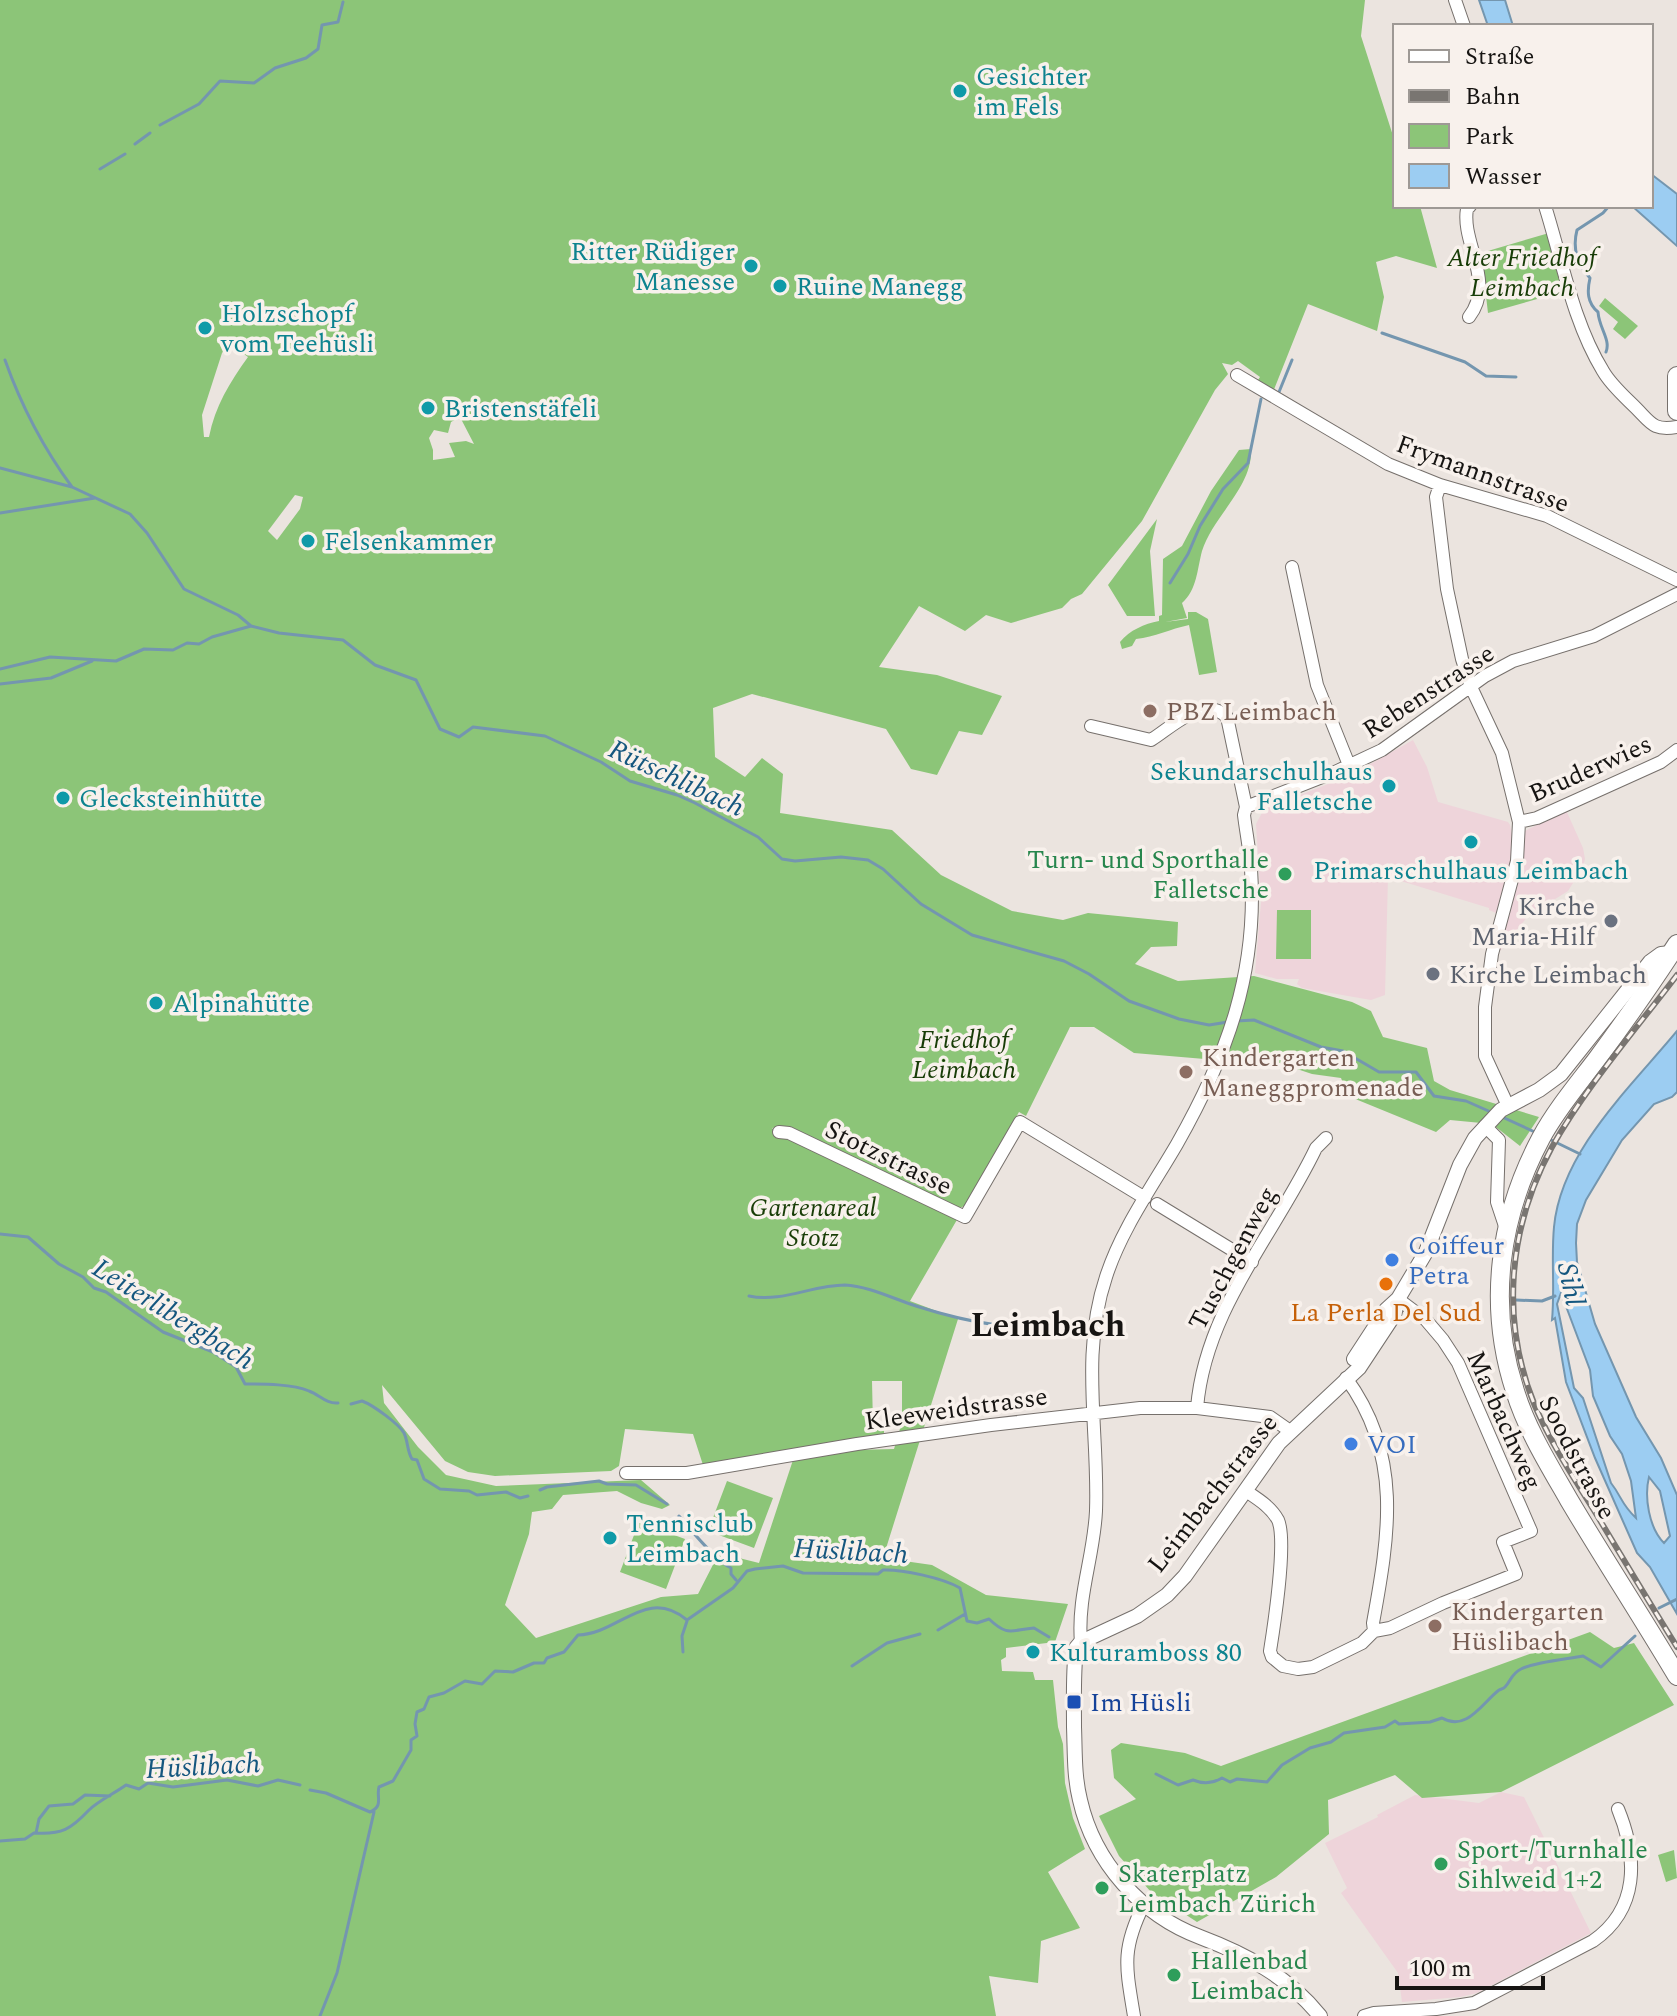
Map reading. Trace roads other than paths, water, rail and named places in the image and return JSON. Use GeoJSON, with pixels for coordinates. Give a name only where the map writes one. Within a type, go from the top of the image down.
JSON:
{"type":"FeatureCollection","features":[{"type":"Feature","properties":{"kind":"main road"},"geometry":{"type":"LineString","coordinates":[[1677,376],[1677,411]]}},
{"type":"Feature","properties":{"kind":"main road","name":"Soodstrasse"},"geometry":{"type":"LineString","coordinates":[[1674,948],[1650,987],[1544,1133],[1522,1181],[1506,1229],[1499,1315],[1515,1392],[1538,1446],[1677,1676]]}},
{"type":"Feature","properties":{"kind":"street"},"geometry":{"type":"LineString","coordinates":[[1455,0],[1463,24]]}},
{"type":"Feature","properties":{"kind":"street"},"geometry":{"type":"LineString","coordinates":[[1468,208],[1466,222],[1478,266],[1477,306],[1469,317]]}},
{"type":"Feature","properties":{"kind":"street"},"geometry":{"type":"LineString","coordinates":[[1546,208],[1579,317],[1602,370],[1654,427],[1677,427]]}},
{"type":"Feature","properties":{"kind":"street","name":"Frymannstrasse"},"geometry":{"type":"LineString","coordinates":[[1237,375],[1388,464],[1440,485],[1547,516],[1677,580]]}},
{"type":"Feature","properties":{"kind":"street"},"geometry":{"type":"LineString","coordinates":[[1440,485],[1436,497],[1447,589],[1462,659],[1471,687],[1502,753],[1519,822],[1517,861],[1492,954],[1485,1007],[1485,1056],[1499,1140],[1497,1202],[1506,1229]]}},
{"type":"Feature","properties":{"kind":"street"},"geometry":{"type":"LineString","coordinates":[[1292,567],[1317,685],[1349,765]]}},
{"type":"Feature","properties":{"kind":"street","name":"Rebenstrasse"},"geometry":{"type":"LineString","coordinates":[[1246,807],[1349,765],[1405,736],[1471,687],[1513,661],[1594,636],[1677,594]]}},
{"type":"Feature","properties":{"kind":"street"},"geometry":{"type":"LineString","coordinates":[[1091,726],[1151,740],[1199,709],[1221,711],[1230,725],[1246,807],[1251,912],[1244,980],[1225,1046],[1205,1094],[1151,1201],[1115,1256],[1099,1302],[1092,1342],[1096,1515],[1079,1610],[1081,1642],[1075,1656],[1076,1774],[1080,1801],[1102,1855],[1120,1882],[1144,1904],[1200,1937],[1215,1941],[1269,1969],[1301,1994],[1320,2016]]}},
{"type":"Feature","properties":{"kind":"street","name":"Bruderwies"},"geometry":{"type":"LineString","coordinates":[[1519,822],[1537,818],[1661,762],[1677,750]]}},
{"type":"Feature","properties":{"kind":"street","name":"Leimbachstrasse"},"geometry":{"type":"LineString","coordinates":[[1081,1642],[1137,1616],[1167,1595],[1185,1576],[1290,1431],[1359,1368],[1377,1342],[1426,1252],[1465,1155],[1496,1115],[1561,1074],[1650,962],[1674,948]]}},
{"type":"Feature","properties":{"kind":"street","name":"Stotzstrasse"},"geometry":{"type":"LineString","coordinates":[[779,1132],[789,1133],[965,1217],[1020,1122],[1151,1201]]}},
{"type":"Feature","properties":{"kind":"street","name":"Tuschgenweg"},"geometry":{"type":"LineString","coordinates":[[1197,1408],[1203,1368],[1218,1323],[1316,1148],[1326,1138]]}},
{"type":"Feature","properties":{"kind":"street"},"geometry":{"type":"LineString","coordinates":[[1151,1201],[1252,1262]]}},
{"type":"Feature","properties":{"kind":"street","name":"Marbachweg"},"geometry":{"type":"LineString","coordinates":[[1374,1631],[1390,1628],[1516,1574],[1503,1542],[1531,1531],[1470,1387],[1451,1351],[1430,1325],[1398,1299]]}},
{"type":"Feature","properties":{"kind":"street"},"geometry":{"type":"LineString","coordinates":[[1246,1491],[1270,1509],[1281,1528],[1279,1596],[1272,1657],[1283,1666],[1306,1669],[1362,1643],[1374,1631],[1388,1522],[1386,1473],[1371,1421],[1346,1378]]}},
{"type":"Feature","properties":{"kind":"street","name":"Kleeweidstrasse"},"geometry":{"type":"LineString","coordinates":[[626,1473],[687,1473],[857,1444],[1140,1408],[1197,1408],[1270,1417],[1290,1431]]}},
{"type":"Feature","properties":{"kind":"street"},"geometry":{"type":"LineString","coordinates":[[1364,2016],[1455,2008],[1474,2003],[1609,1930],[1623,1911],[1631,1881],[1628,1848],[1618,1809]]}},
{"type":"Feature","properties":{"kind":"street"},"geometry":{"type":"LineString","coordinates":[[1134,2016],[1126,1971],[1126,1949],[1130,1932],[1144,1904]]}},
{"type":"Feature","properties":{"kind":"water"},"geometry":{"type":"Polygon","coordinates":[[[1479,0],[1505,0],[1512,24],[1487,24],[1479,0]]]}},
{"type":"Feature","properties":{"kind":"water"},"geometry":{"type":"Polygon","coordinates":[[[1653,176],[1677,194],[1677,246],[1634,208],[1653,208],[1653,176]]]}},
{"type":"Feature","properties":{"kind":"water","name":"Sihl"},"geometry":{"type":"Polygon","coordinates":[[[1677,1031],[1677,1092],[1654,1104],[1622,1140],[1586,1200],[1577,1224],[1576,1243],[1577,1262],[1595,1324],[1636,1417],[1661,1458],[1677,1495],[1677,1614],[1650,1567],[1637,1553],[1595,1458],[1566,1382],[1555,1318],[1552,1320],[1554,1227],[1559,1199],[1570,1172],[1601,1122],[1677,1031]],[[1561,1293],[1557,1304],[1574,1388],[1583,1398],[1611,1483],[1636,1518],[1631,1481],[1622,1454],[1610,1436],[1593,1396],[1590,1370],[1561,1293]],[[1649,1477],[1649,1512],[1664,1543],[1670,1536],[1660,1491],[1649,1477]]]}},
{"type":"Feature","properties":{"kind":"waterway"},"geometry":{"type":"LineString","coordinates":[[160,125],[199,104],[220,81],[254,83],[275,68],[306,58],[318,49],[322,25],[338,22],[343,2]]}},
{"type":"Feature","properties":{"kind":"waterway"},"geometry":{"type":"LineString","coordinates":[[135,144],[150,133]]}},
{"type":"Feature","properties":{"kind":"waterway"},"geometry":{"type":"LineString","coordinates":[[100,169],[125,154]]}},
{"type":"Feature","properties":{"kind":"waterway"},"geometry":{"type":"LineString","coordinates":[[1606,352],[1607,343],[1598,312],[1589,296],[1590,278],[1579,262],[1575,244],[1577,230],[1607,208]]}},
{"type":"Feature","properties":{"kind":"waterway"},"geometry":{"type":"LineString","coordinates":[[1382,333],[1465,362],[1486,376],[1516,377]]}},
{"type":"Feature","properties":{"kind":"waterway","name":"Rütschlibach"},"geometry":{"type":"LineString","coordinates":[[5,360],[34,426],[72,487]]}},
{"type":"Feature","properties":{"kind":"waterway"},"geometry":{"type":"LineString","coordinates":[[1279,392],[1292,360]]}},
{"type":"Feature","properties":{"kind":"waterway"},"geometry":{"type":"LineString","coordinates":[[1170,583],[1223,489],[1248,463],[1261,399]]}},
{"type":"Feature","properties":{"kind":"waterway","name":"Rütschlibach"},"geometry":{"type":"LineString","coordinates":[[0,468],[72,487],[130,514],[147,533],[184,589],[238,615],[251,626],[279,633],[343,640],[375,665],[416,680],[440,729],[459,737],[473,727],[545,736],[601,762],[630,781],[695,803],[758,837],[782,859],[795,861],[841,857],[868,860],[883,869],[921,904],[972,935],[1064,961],[1129,1001],[1179,1019],[1209,1025],[1228,1022]]}},
{"type":"Feature","properties":{"kind":"waterway","name":"Rütschlibach"},"geometry":{"type":"LineString","coordinates":[[0,513],[95,498]]}},
{"type":"Feature","properties":{"kind":"waterway"},"geometry":{"type":"LineString","coordinates":[[0,669],[50,657],[116,661],[144,649],[173,650],[187,643],[199,644],[251,626]]}},
{"type":"Feature","properties":{"kind":"waterway"},"geometry":{"type":"LineString","coordinates":[[0,684],[51,678],[92,661]]}},
{"type":"Feature","properties":{"kind":"waterway","name":"Rütschlibach"},"geometry":{"type":"LineString","coordinates":[[1236,1021],[1254,1020],[1321,1047],[1343,1051],[1379,1072],[1416,1072],[1434,1096],[1466,1101],[1493,1113]]}},
{"type":"Feature","properties":{"kind":"waterway","name":"Rütschlibach"},"geometry":{"type":"LineString","coordinates":[[1500,1116],[1537,1133]]}},
{"type":"Feature","properties":{"kind":"waterway","name":"Rütschlibach"},"geometry":{"type":"LineString","coordinates":[[1547,1138],[1580,1154]]}},
{"type":"Feature","properties":{"kind":"waterway","name":"Leiterlibergbach"},"geometry":{"type":"LineString","coordinates":[[0,1234],[28,1237],[59,1264],[163,1332],[213,1352],[236,1367],[245,1384],[295,1387],[338,1403]]}},
{"type":"Feature","properties":{"kind":"waterway"},"geometry":{"type":"LineString","coordinates":[[749,1296],[785,1296],[845,1285],[872,1290],[916,1306],[978,1322],[1042,1328],[1084,1323]]}},
{"type":"Feature","properties":{"kind":"waterway"},"geometry":{"type":"LineString","coordinates":[[1516,1300],[1542,1301],[1555,1296]]}},
{"type":"Feature","properties":{"kind":"waterway","name":"Leiterlibergbach"},"geometry":{"type":"LineString","coordinates":[[351,1404],[362,1401],[397,1425],[404,1433],[410,1456],[417,1460],[424,1479],[440,1489],[469,1491],[477,1495],[506,1492],[520,1498],[528,1496]]}},
{"type":"Feature","properties":{"kind":"waterway","name":"Leiterlibergbach"},"geometry":{"type":"LineString","coordinates":[[540,1490],[599,1481],[636,1485],[667,1504]]}},
{"type":"Feature","properties":{"kind":"waterway","name":"Leiterlibergbach"},"geometry":{"type":"LineString","coordinates":[[679,1516],[711,1552],[731,1568],[736,1580]]}},
{"type":"Feature","properties":{"kind":"waterway","name":"Hüslibach"},"geometry":{"type":"LineString","coordinates":[[310,1790],[326,1793],[370,1812],[378,1804],[379,1787],[393,1781],[411,1750],[411,1740],[417,1736],[417,1712],[424,1709],[429,1697],[444,1693],[465,1681],[482,1684],[495,1671],[513,1672],[534,1663],[544,1663],[547,1658],[564,1652],[578,1635],[593,1633],[645,1610],[658,1608],[672,1611],[687,1620],[733,1588],[747,1571],[755,1569],[783,1566],[803,1573],[878,1574],[891,1570],[922,1575],[960,1588],[967,1621],[977,1623],[989,1619],[1006,1630],[1034,1628],[1049,1637]]}},
{"type":"Feature","properties":{"kind":"waterway"},"geometry":{"type":"LineString","coordinates":[[1659,1608],[1677,1599]]}},
{"type":"Feature","properties":{"kind":"waterway"},"geometry":{"type":"LineString","coordinates":[[938,1630],[965,1614]]}},
{"type":"Feature","properties":{"kind":"waterway"},"geometry":{"type":"LineString","coordinates":[[683,1652],[682,1636],[687,1621]]}},
{"type":"Feature","properties":{"kind":"waterway"},"geometry":{"type":"LineString","coordinates":[[852,1666],[887,1643],[920,1634]]}},
{"type":"Feature","properties":{"kind":"waterway"},"geometry":{"type":"LineString","coordinates":[[1156,1774],[1178,1785],[1193,1780],[1208,1783],[1222,1778],[1230,1782],[1237,1779],[1267,1782],[1282,1765],[1344,1733],[1385,1727],[1395,1721],[1399,1724],[1442,1718],[1451,1721],[1467,1719],[1521,1669],[1583,1656],[1601,1667],[1635,1636]]}},
{"type":"Feature","properties":{"kind":"waterway","name":"Hüslibach"},"geometry":{"type":"LineString","coordinates":[[0,1841],[25,1839],[34,1833],[65,1829],[126,1785],[139,1789],[148,1783],[173,1787],[227,1780],[258,1786],[278,1780],[300,1785]]}},
{"type":"Feature","properties":{"kind":"waterway","name":"Hüslibach"},"geometry":{"type":"LineString","coordinates":[[36,1833],[39,1819],[49,1806],[73,1804],[85,1795],[110,1796]]}},
{"type":"Feature","properties":{"kind":"waterway"},"geometry":{"type":"LineString","coordinates":[[320,2016],[337,1973],[374,1812]]}},
{"type":"Feature","properties":{"kind":"railway"},"geometry":{"type":"LineString","coordinates":[[1677,975],[1595,1081],[1552,1147],[1537,1178],[1518,1242],[1513,1308],[1524,1374],[1541,1420],[1677,1647]]}},
{"type":"Feature","properties":{"kind":"place","name":"Gesichter im Fels"},"geometry":{"type":"Point","coordinates":[960,91]}},
{"type":"Feature","properties":{"kind":"place","name":"Ritter Rüdiger Manesse"},"geometry":{"type":"Point","coordinates":[751,266]}},
{"type":"Feature","properties":{"kind":"place","name":"Ruine Manegg"},"geometry":{"type":"Point","coordinates":[780,286]}},
{"type":"Feature","properties":{"kind":"place","name":"Holzschopf vom Teehüsli"},"geometry":{"type":"Point","coordinates":[205,328]}},
{"type":"Feature","properties":{"kind":"place","name":"Bristenstäfeli"},"geometry":{"type":"Point","coordinates":[428,408]}},
{"type":"Feature","properties":{"kind":"place","name":"Felsenkammer"},"geometry":{"type":"Point","coordinates":[308,541]}},
{"type":"Feature","properties":{"kind":"place","name":"PBZ Leimbach"},"geometry":{"type":"Point","coordinates":[1150,711]}},
{"type":"Feature","properties":{"kind":"place","name":"Sekundarschulhaus Falletsche"},"geometry":{"type":"Point","coordinates":[1389,786]}},
{"type":"Feature","properties":{"kind":"place","name":"Glecksteinhütte"},"geometry":{"type":"Point","coordinates":[63,798]}},
{"type":"Feature","properties":{"kind":"place","name":"Primarschulhaus Leimbach"},"geometry":{"type":"Point","coordinates":[1471,842]}},
{"type":"Feature","properties":{"kind":"place","name":"Turn- und Sporthalle Falletsche"},"geometry":{"type":"Point","coordinates":[1285,874]}},
{"type":"Feature","properties":{"kind":"place","name":"Kirche Maria-Hilf"},"geometry":{"type":"Point","coordinates":[1611,921]}},
{"type":"Feature","properties":{"kind":"place","name":"Kirche Leimbach"},"geometry":{"type":"Point","coordinates":[1433,974]}},
{"type":"Feature","properties":{"kind":"place","name":"Alpinahütte"},"geometry":{"type":"Point","coordinates":[156,1003]}},
{"type":"Feature","properties":{"kind":"place","name":"Kindergarten Maneggpromenade"},"geometry":{"type":"Point","coordinates":[1186,1072]}},
{"type":"Feature","properties":{"kind":"place","name":"Coiffeur Petra"},"geometry":{"type":"Point","coordinates":[1392,1260]}},
{"type":"Feature","properties":{"kind":"place","name":"La Perla Del Sud"},"geometry":{"type":"Point","coordinates":[1386,1284]}},
{"type":"Feature","properties":{"kind":"place","name":"VOI"},"geometry":{"type":"Point","coordinates":[1351,1444]}},
{"type":"Feature","properties":{"kind":"place","name":"Tennisclub Leimbach"},"geometry":{"type":"Point","coordinates":[610,1538]}},
{"type":"Feature","properties":{"kind":"place","name":"Kindergarten Hüslibach"},"geometry":{"type":"Point","coordinates":[1435,1626]}},
{"type":"Feature","properties":{"kind":"place","name":"Kulturamboss 80"},"geometry":{"type":"Point","coordinates":[1033,1652]}},
{"type":"Feature","properties":{"kind":"place","name":"Im Hüsli"},"geometry":{"type":"Point","coordinates":[1074,1702]}},
{"type":"Feature","properties":{"kind":"place","name":"Sport-/Turnhalle Sihlweid 1+2"},"geometry":{"type":"Point","coordinates":[1441,1864]}},
{"type":"Feature","properties":{"kind":"place","name":"Skaterplatz Leimbach Zürich"},"geometry":{"type":"Point","coordinates":[1102,1888]}},
{"type":"Feature","properties":{"kind":"place","name":"Hallenbad Leimbach"},"geometry":{"type":"Point","coordinates":[1174,1975]}},
{"type":"Feature","properties":{"kind":"district","name":"Leimbach"},"geometry":{"type":"Point","coordinates":[1048,1324]}},
{"type":"Feature","properties":{"kind":"park label","name":"Alter Friedhof Leimbach"},"geometry":{"type":"Point","coordinates":[1522,272]}},
{"type":"Feature","properties":{"kind":"park label","name":"Friedhof Leimbach"},"geometry":{"type":"Point","coordinates":[964,1054]}},
{"type":"Feature","properties":{"kind":"park label","name":"Gartenareal Stotz"},"geometry":{"type":"Point","coordinates":[813,1222]}}]}
